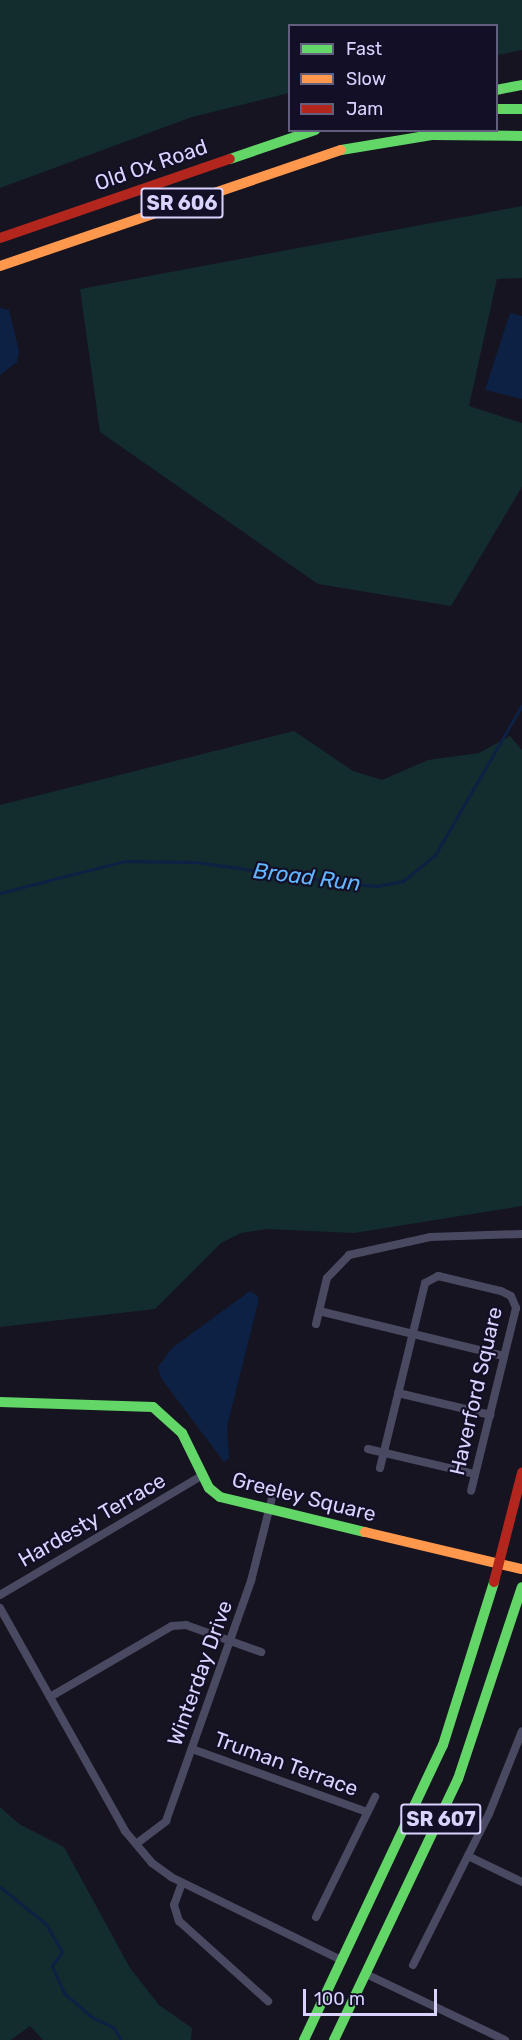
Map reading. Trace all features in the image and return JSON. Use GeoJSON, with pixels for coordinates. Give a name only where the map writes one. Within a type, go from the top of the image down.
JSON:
{"type":"FeatureCollection","features":[{"type":"Feature","properties":{"kind":"main road"},"geometry":{"type":"LineString","coordinates":[[498,90],[522,86]]}},
{"type":"Feature","properties":{"kind":"main road"},"geometry":{"type":"LineString","coordinates":[[498,109],[522,109]]}},
{"type":"Feature","properties":{"kind":"main road","name":"Old Ox Road"},"geometry":{"type":"LineString","coordinates":[[0,238],[309,132]]}},
{"type":"Feature","properties":{"kind":"main road","name":"SR 606"},"geometry":{"type":"LineString","coordinates":[[0,266],[348,148],[432,135],[522,136]]}},
{"type":"Feature","properties":{"kind":"main road","name":"Greeley Square"},"geometry":{"type":"LineString","coordinates":[[0,1402],[153,1407],[182,1434],[203,1475],[220,1497],[271,1504],[522,1569]]}},
{"type":"Feature","properties":{"kind":"main road","name":"SR 607"},"geometry":{"type":"LineString","coordinates":[[304,2040],[443,1745],[500,1563],[522,1473]]}},
{"type":"Feature","properties":{"kind":"main road","name":"SR 607"},"geometry":{"type":"LineString","coordinates":[[334,2040],[458,1779],[522,1587]]}},
{"type":"Feature","properties":{"kind":"street"},"geometry":{"type":"LineString","coordinates":[[316,1324],[327,1278],[350,1255],[430,1237],[522,1234]]}},
{"type":"Feature","properties":{"kind":"street","name":"Haverford Square"},"geometry":{"type":"LineString","coordinates":[[380,1468],[425,1283],[432,1277],[448,1278],[511,1296],[516,1308],[471,1491]]}},
{"type":"Feature","properties":{"kind":"street"},"geometry":{"type":"LineString","coordinates":[[319,1311],[504,1356]]}},
{"type":"Feature","properties":{"kind":"street"},"geometry":{"type":"LineString","coordinates":[[398,1393],[490,1416]]}},
{"type":"Feature","properties":{"kind":"street"},"geometry":{"type":"LineString","coordinates":[[368,1449],[475,1474]]}},
{"type":"Feature","properties":{"kind":"street","name":"Hardesty Terrace"},"geometry":{"type":"LineString","coordinates":[[0,1595],[203,1475]]}},
{"type":"Feature","properties":{"kind":"street","name":"Winterday Drive"},"geometry":{"type":"LineString","coordinates":[[136,1844],[166,1821],[230,1641],[271,1504]]}},
{"type":"Feature","properties":{"kind":"street"},"geometry":{"type":"LineString","coordinates":[[0,1608],[136,1844],[161,1871],[343,1960]]}},
{"type":"Feature","properties":{"kind":"street"},"geometry":{"type":"LineString","coordinates":[[50,1697],[172,1626],[186,1625],[261,1652]]}},
{"type":"Feature","properties":{"kind":"street"},"geometry":{"type":"LineString","coordinates":[[414,1965],[468,1856],[522,1731]]}},
{"type":"Feature","properties":{"kind":"street","name":"Truman Terrace"},"geometry":{"type":"LineString","coordinates":[[192,1749],[367,1812]]}},
{"type":"Feature","properties":{"kind":"street"},"geometry":{"type":"LineString","coordinates":[[316,1917],[375,1797]]}},
{"type":"Feature","properties":{"kind":"street"},"geometry":{"type":"LineString","coordinates":[[468,1856],[522,1882]]}},
{"type":"Feature","properties":{"kind":"street"},"geometry":{"type":"LineString","coordinates":[[182,1883],[174,1905],[179,1921],[268,2001]]}},
{"type":"Feature","properties":{"kind":"street"},"geometry":{"type":"LineString","coordinates":[[366,1974],[505,2040]]}},
{"type":"Feature","properties":{"kind":"green space"},"geometry":{"type":"Polygon","coordinates":[[[0,0],[522,0],[522,50],[498,55],[498,24],[288,24],[288,93],[192,117],[0,188],[0,0]]]}},
{"type":"Feature","properties":{"kind":"green space"},"geometry":{"type":"Polygon","coordinates":[[[522,206],[522,278],[497,279],[469,406],[522,423],[522,487],[451,606],[318,584],[100,432],[80,289],[522,206]]]}},
{"type":"Feature","properties":{"kind":"green space"},"geometry":{"type":"Polygon","coordinates":[[[294,731],[353,771],[382,780],[428,760],[479,753],[510,736],[522,750],[522,1206],[354,1233],[267,1229],[241,1233],[221,1243],[155,1309],[0,1327],[0,805],[294,731]]]}},
{"type":"Feature","properties":{"kind":"green space"},"geometry":{"type":"Polygon","coordinates":[[[0,1807],[19,1824],[64,1847],[130,1968],[159,2005],[192,2028],[191,2040],[43,2040],[30,2026],[11,2040],[0,2040],[0,1807]]]}},
{"type":"Feature","properties":{"kind":"water"},"geometry":{"type":"Polygon","coordinates":[[[0,308],[9,310],[19,351],[17,362],[0,375],[0,308]]]}},
{"type":"Feature","properties":{"kind":"water"},"geometry":{"type":"Polygon","coordinates":[[[510,313],[522,316],[522,399],[485,390],[510,313]]]}},
{"type":"Feature","properties":{"kind":"water"},"geometry":{"type":"Polygon","coordinates":[[[250,1291],[258,1296],[258,1303],[227,1427],[229,1458],[224,1462],[161,1378],[158,1367],[172,1348],[250,1291]]]}},
{"type":"Feature","properties":{"kind":"waterway","name":"Broad Run"},"geometry":{"type":"LineString","coordinates":[[0,893],[125,861],[196,862],[376,886],[403,881],[435,855],[522,705]]}},
{"type":"Feature","properties":{"kind":"waterway"},"geometry":{"type":"LineString","coordinates":[[0,1887],[46,1924],[62,1952],[52,1966],[64,1993],[90,2016],[113,2027],[121,2040]]}},
{"type":"Feature","properties":{"kind":"traffic: fast"},"geometry":{"type":"LineString","coordinates":[[498,90],[522,85]]}},
{"type":"Feature","properties":{"kind":"traffic: fast"},"geometry":{"type":"LineString","coordinates":[[498,109],[522,109]]}},
{"type":"Feature","properties":{"kind":"traffic: fast"},"geometry":{"type":"LineString","coordinates":[[230,159],[309,132]]}},
{"type":"Feature","properties":{"kind":"traffic: fast"},"geometry":{"type":"LineString","coordinates":[[341,150],[432,135],[522,136]]}},
{"type":"Feature","properties":{"kind":"traffic: fast"},"geometry":{"type":"LineString","coordinates":[[0,1402],[153,1407],[182,1433],[209,1488],[220,1497],[365,1532]]}},
{"type":"Feature","properties":{"kind":"traffic: fast"},"geometry":{"type":"LineString","coordinates":[[304,2040],[443,1745],[494,1582]]}},
{"type":"Feature","properties":{"kind":"traffic: fast"},"geometry":{"type":"LineString","coordinates":[[334,2040],[458,1779],[522,1587]]}},
{"type":"Feature","properties":{"kind":"traffic: slow"},"geometry":{"type":"LineString","coordinates":[[0,266],[341,150]]}},
{"type":"Feature","properties":{"kind":"traffic: slow"},"geometry":{"type":"LineString","coordinates":[[365,1532],[522,1569]]}},
{"type":"Feature","properties":{"kind":"traffic: jam"},"geometry":{"type":"LineString","coordinates":[[0,238],[230,159]]}},
{"type":"Feature","properties":{"kind":"traffic: jam"},"geometry":{"type":"LineString","coordinates":[[494,1582],[522,1473]]}}]}
